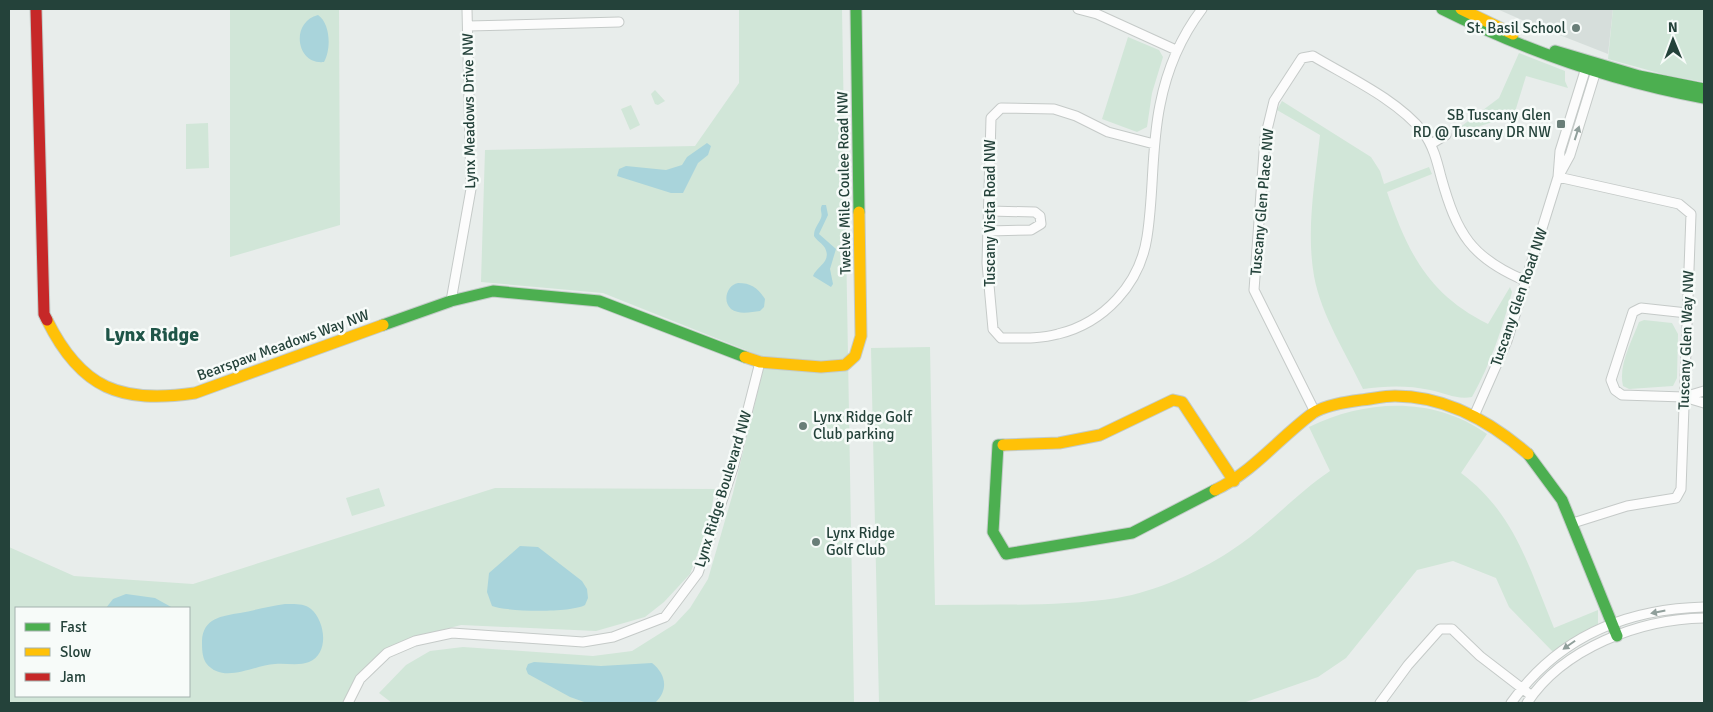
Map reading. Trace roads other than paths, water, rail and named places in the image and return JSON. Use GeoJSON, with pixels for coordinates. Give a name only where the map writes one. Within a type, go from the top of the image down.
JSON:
{"type":"FeatureCollection","features":[{"type":"Feature","properties":{"kind":"street","name":"Bearspaw Meadows Way NW"},"geometry":{"type":"LineString","coordinates":[[36,9],[44,314],[54,339],[72,362],[89,377],[114,393],[146,399],[172,398],[194,393],[451,301],[493,290],[599,300],[671,330],[760,362],[821,367],[845,365],[855,356]]}},
{"type":"Feature","properties":{"kind":"street","name":"Lynx Meadows Drive NW"},"geometry":{"type":"LineString","coordinates":[[451,301],[471,189],[467,9]]}},
{"type":"Feature","properties":{"kind":"street","name":"Twelve Mile Coulee Road NW"},"geometry":{"type":"LineString","coordinates":[[855,356],[861,336],[856,9]]}},
{"type":"Feature","properties":{"kind":"street"},"geometry":{"type":"LineString","coordinates":[[1078,9],[1097,14],[1176,50]]}},
{"type":"Feature","properties":{"kind":"street","name":"Tuscany Vista Road NW"},"geometry":{"type":"LineString","coordinates":[[1154,144],[1108,132],[1076,116],[1054,109],[1002,108],[991,118],[987,263],[993,329],[1002,338],[1029,338],[1058,334],[1079,327],[1113,305],[1134,276],[1142,259],[1148,231],[1154,144],[1161,99],[1176,50],[1202,9]]}},
{"type":"Feature","properties":{"kind":"street"},"geometry":{"type":"LineString","coordinates":[[1442,9],[1512,43],[1591,70],[1704,98]]}},
{"type":"Feature","properties":{"kind":"street"},"geometry":{"type":"LineString","coordinates":[[1461,9],[1591,70],[1639,76],[1704,89]]}},
{"type":"Feature","properties":{"kind":"street"},"geometry":{"type":"LineString","coordinates":[[468,26],[619,22]]}},
{"type":"Feature","properties":{"kind":"street","name":"Tuscany Glen Place NW"},"geometry":{"type":"LineString","coordinates":[[1315,412],[1254,290],[1265,138],[1274,101],[1302,58],[1313,56],[1408,116],[1431,144],[1455,219],[1469,243],[1486,260],[1526,282]]}},
{"type":"Feature","properties":{"kind":"street","name":"Tuscany Glen Road NW"},"geometry":{"type":"LineString","coordinates":[[1474,416],[1502,355],[1558,177],[1560,151],[1591,70]]}},
{"type":"Feature","properties":{"kind":"street"},"geometry":{"type":"LineString","coordinates":[[1431,144],[1446,136]]}},
{"type":"Feature","properties":{"kind":"street","name":"Tuscany Glen Way NW"},"geometry":{"type":"LineString","coordinates":[[1558,177],[1679,204],[1691,214],[1680,489],[1676,498],[1627,506],[1573,522]]}},
{"type":"Feature","properties":{"kind":"street"},"geometry":{"type":"LineString","coordinates":[[988,231],[1031,230],[1040,224],[1040,216],[1035,212],[989,211]]}},
{"type":"Feature","properties":{"kind":"street"},"geometry":{"type":"LineString","coordinates":[[1687,313],[1641,308],[1633,312],[1611,380],[1616,390],[1622,395],[1684,397],[1704,403]]}},
{"type":"Feature","properties":{"kind":"street","name":"Lynx Ridge Boulevard NW"},"geometry":{"type":"LineString","coordinates":[[348,703],[360,679],[387,653],[415,641],[452,633],[583,642],[613,637],[665,617],[698,573],[733,468],[760,362]]}},
{"type":"Feature","properties":{"kind":"street"},"geometry":{"type":"LineString","coordinates":[[1684,397],[1704,391]]}},
{"type":"Feature","properties":{"kind":"street"},"geometry":{"type":"LineString","coordinates":[[1234,481],[1182,402],[1172,400],[1100,435],[1059,443],[998,446],[993,532],[1006,554],[1076,544],[1132,533],[1188,502],[1234,481],[1315,412],[1347,402],[1395,396],[1440,402],[1474,416],[1507,436],[1531,457],[1562,500],[1573,522],[1617,636]]}},
{"type":"Feature","properties":{"kind":"street"},"geometry":{"type":"LineString","coordinates":[[1511,703],[1544,664],[1570,644],[1612,624],[1656,612],[1704,607]]}},
{"type":"Feature","properties":{"kind":"street"},"geometry":{"type":"LineString","coordinates":[[1380,703],[1408,665],[1440,629],[1452,629],[1480,656],[1522,688],[1529,700],[1576,655],[1617,636],[1669,621],[1704,618]]}},
{"type":"Feature","properties":{"kind":"water"},"geometry":{"type":"Polygon","coordinates":[[[318,15],[325,24],[329,44],[324,62],[315,61],[307,57],[302,50],[300,42],[303,26],[309,19],[318,15]]]}},
{"type":"Feature","properties":{"kind":"water"},"geometry":{"type":"Polygon","coordinates":[[[707,143],[711,146],[708,155],[698,163],[683,193],[671,193],[617,176],[619,169],[626,166],[666,170],[682,165],[687,157],[707,143]]]}},
{"type":"Feature","properties":{"kind":"water"},"geometry":{"type":"Polygon","coordinates":[[[822,205],[826,205],[828,215],[819,234],[836,249],[830,269],[833,284],[831,287],[813,276],[827,257],[825,248],[814,236],[815,229],[821,218],[822,205]]]}},
{"type":"Feature","properties":{"kind":"water"},"geometry":{"type":"Polygon","coordinates":[[[734,284],[750,285],[762,295],[765,299],[764,307],[760,311],[738,312],[728,306],[727,294],[734,284]]]}},
{"type":"Feature","properties":{"kind":"water"},"geometry":{"type":"Polygon","coordinates":[[[520,546],[538,547],[582,581],[587,589],[588,598],[585,605],[578,608],[539,611],[511,610],[492,606],[487,592],[489,573],[520,546]]]}},
{"type":"Feature","properties":{"kind":"water"},"geometry":{"type":"Polygon","coordinates":[[[126,594],[155,598],[171,607],[107,607],[113,599],[126,594]]]}},
{"type":"Feature","properties":{"kind":"water"},"geometry":{"type":"Polygon","coordinates":[[[285,604],[299,604],[311,609],[316,614],[322,629],[323,644],[316,658],[305,663],[267,665],[230,673],[221,673],[206,663],[203,655],[202,641],[203,633],[210,623],[227,615],[285,604]]]}},
{"type":"Feature","properties":{"kind":"water"},"geometry":{"type":"Polygon","coordinates":[[[534,662],[601,666],[652,663],[663,677],[664,688],[655,703],[587,703],[570,697],[528,674],[526,669],[528,664],[534,662]]]}},
{"type":"Feature","properties":{"kind":"place","name":"St. Basil School"},"geometry":{"type":"Point","coordinates":[1576,28]}},
{"type":"Feature","properties":{"kind":"place","name":"SB Tuscany Glen RD @ Tuscany DR NW"},"geometry":{"type":"Point","coordinates":[1561,124]}},
{"type":"Feature","properties":{"kind":"place","name":"Lynx Ridge Golf Club parking"},"geometry":{"type":"Point","coordinates":[803,426]}},
{"type":"Feature","properties":{"kind":"place","name":"Lynx Ridge Golf Club"},"geometry":{"type":"Point","coordinates":[816,542]}},
{"type":"Feature","properties":{"kind":"district","name":"Lynx Ridge"},"geometry":{"type":"Point","coordinates":[152,334]}}]}
